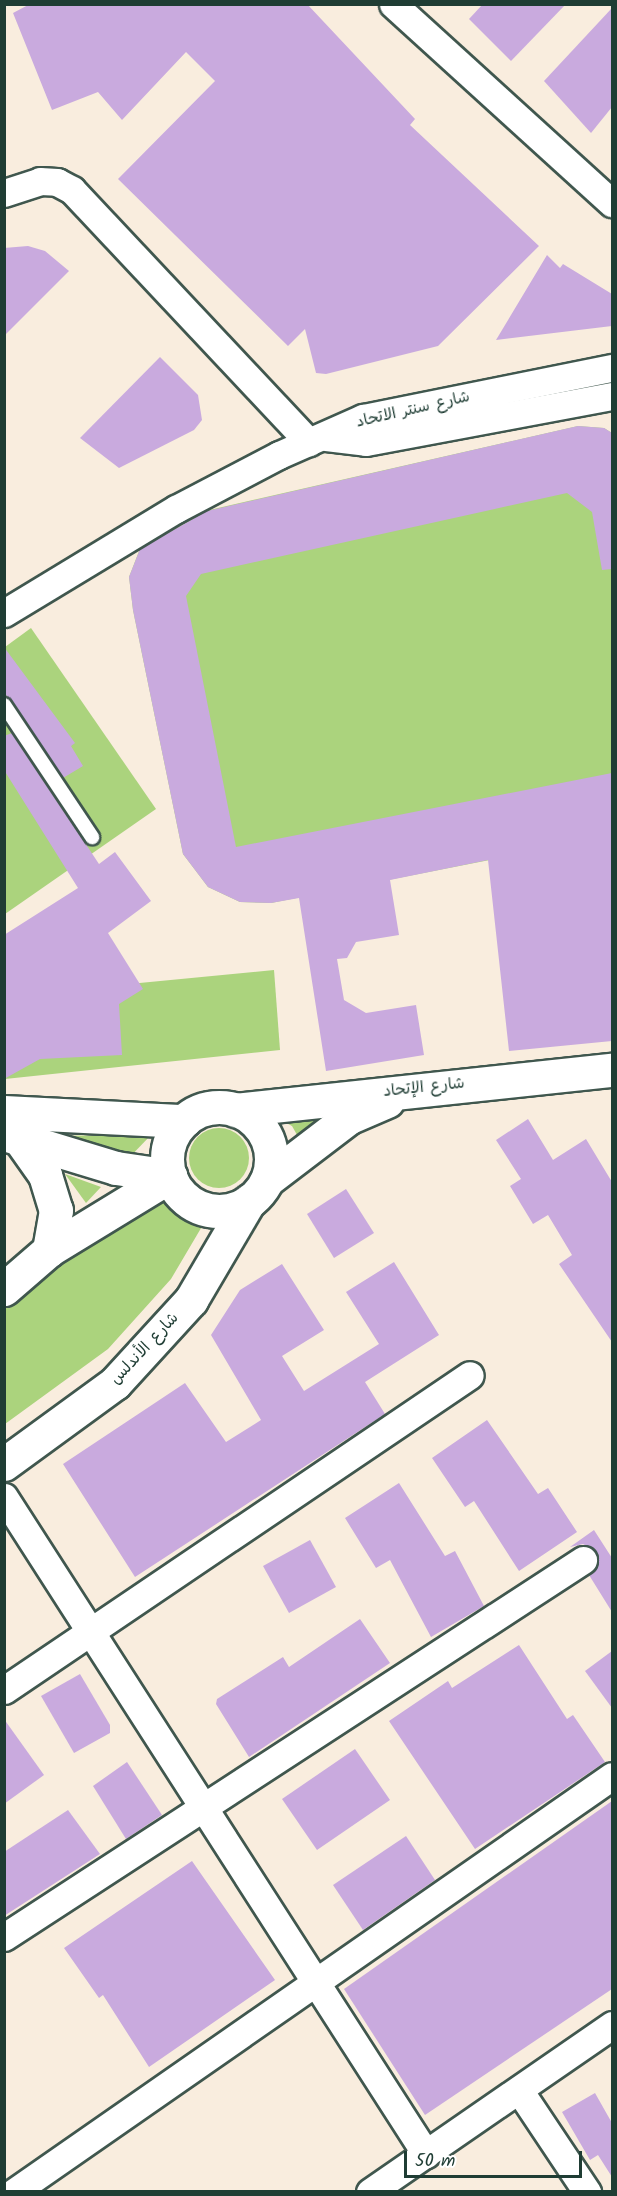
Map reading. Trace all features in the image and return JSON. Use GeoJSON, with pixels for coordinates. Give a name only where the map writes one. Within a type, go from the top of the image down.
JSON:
{"type":"FeatureCollection","features":[{"type":"Feature","properties":{"kind":"street"},"geometry":{"type":"LineString","coordinates":[[393,4],[612,203]]}},
{"type":"Feature","properties":{"kind":"street"},"geometry":{"type":"LineString","coordinates":[[4,193],[40,181],[72,190],[317,440],[176,508],[4,613]]}},
{"type":"Feature","properties":{"kind":"street","name":"شارع سنتر الاتحاد"},"geometry":{"type":"LineString","coordinates":[[317,440],[363,418],[612,368]]}},
{"type":"Feature","properties":{"kind":"street","name":"شارع سنتر الاتحاد"},"geometry":{"type":"LineString","coordinates":[[317,440],[366,442],[612,396]]}},
{"type":"Feature","properties":{"kind":"street","name":"شارع الإتحاد"},"geometry":{"type":"LineString","coordinates":[[235,1110],[416,1088],[612,1070]]}},
{"type":"Feature","properties":{"kind":"street","name":"شارع الأندلس"},"geometry":{"type":"LineString","coordinates":[[4,1464],[115,1383],[191,1300],[258,1191],[348,1118],[416,1088]]}},
{"type":"Feature","properties":{"kind":"street"},"geometry":{"type":"LineString","coordinates":[[209,1107],[235,1110],[255,1121],[265,1133],[271,1165],[258,1191],[219,1211],[203,1208],[183,1195],[170,1176],[171,1141],[184,1121],[209,1107]]}},
{"type":"Feature","properties":{"kind":"street"},"geometry":{"type":"LineString","coordinates":[[4,1112],[184,1121]]}},
{"type":"Feature","properties":{"kind":"street"},"geometry":{"type":"LineString","coordinates":[[13,1137],[116,1168],[170,1176]]}},
{"type":"Feature","properties":{"kind":"street"},"geometry":{"type":"LineString","coordinates":[[13,1137],[45,1175],[56,1209],[49,1250]]}},
{"type":"Feature","properties":{"kind":"street"},"geometry":{"type":"LineString","coordinates":[[4,1289],[49,1250],[170,1176]]}},
{"type":"Feature","properties":{"kind":"street"},"geometry":{"type":"LineString","coordinates":[[4,1690],[470,1375]]}},
{"type":"Feature","properties":{"kind":"street"},"geometry":{"type":"LineString","coordinates":[[4,1497],[426,2154]]}},
{"type":"Feature","properties":{"kind":"street"},"geometry":{"type":"LineString","coordinates":[[4,1937],[583,1560]]}},
{"type":"Feature","properties":{"kind":"street"},"geometry":{"type":"LineString","coordinates":[[14,2192],[612,1776]]}},
{"type":"Feature","properties":{"kind":"street"},"geometry":{"type":"LineString","coordinates":[[370,2192],[612,2025]]}},
{"type":"Feature","properties":{"kind":"street"},"geometry":{"type":"LineString","coordinates":[[519,2091],[587,2192]]}},
{"type":"Feature","properties":{"kind":"lane"},"geometry":{"type":"LineString","coordinates":[[4,705],[92,837]]}},
{"type":"Feature","properties":{"kind":"green space"},"geometry":{"type":"Polygon","coordinates":[[[578,426],[604,428],[612,433],[612,836],[271,903],[240,902],[208,887],[183,854],[133,610],[129,577],[143,541],[161,521],[578,426]]]}},
{"type":"Feature","properties":{"kind":"green space"},"geometry":{"type":"Polygon","coordinates":[[[31,628],[156,809],[5,914],[5,647],[31,628]]]}},
{"type":"Feature","properties":{"kind":"green space"},"geometry":{"type":"Polygon","coordinates":[[[274,970],[280,1050],[5,1079],[5,996],[274,970]]]}},
{"type":"Feature","properties":{"kind":"green space"},"geometry":{"type":"Polygon","coordinates":[[[347,1104],[301,1142],[292,1126],[273,1116],[347,1104]]]}},
{"type":"Feature","properties":{"kind":"green space"},"geometry":{"type":"Polygon","coordinates":[[[213,1128],[225,1128],[241,1136],[247,1146],[249,1158],[247,1170],[241,1180],[225,1188],[213,1188],[197,1180],[189,1164],[189,1152],[197,1136],[213,1128]]]}},
{"type":"Feature","properties":{"kind":"green space"},"geometry":{"type":"Polygon","coordinates":[[[151,1135],[125,1162],[33,1136],[151,1135]]]}},
{"type":"Feature","properties":{"kind":"green space"},"geometry":{"type":"Polygon","coordinates":[[[65,1174],[101,1187],[86,1203],[65,1174]]]}},
{"type":"Feature","properties":{"kind":"green space"},"geometry":{"type":"Polygon","coordinates":[[[165,1192],[186,1211],[207,1218],[171,1279],[108,1349],[5,1424],[4,1310],[95,1232],[165,1192]]]}},
{"type":"Feature","properties":{"kind":"building"},"geometry":{"type":"Polygon","coordinates":[[[30,4],[307,4],[415,119],[410,125],[539,246],[438,346],[326,374],[316,373],[305,329],[288,346],[118,179],[215,81],[186,52],[122,120],[98,92],[52,110],[13,13],[30,4]]]}},
{"type":"Feature","properties":{"kind":"building"},"geometry":{"type":"Polygon","coordinates":[[[483,4],[566,4],[511,61],[469,19],[483,4]]]}},
{"type":"Feature","properties":{"kind":"building"},"geometry":{"type":"Polygon","coordinates":[[[612,8],[612,107],[591,133],[544,81],[612,8]]]}},
{"type":"Feature","properties":{"kind":"building"},"geometry":{"type":"Polygon","coordinates":[[[28,246],[45,251],[69,271],[4,336],[4,248],[28,246]]]}},
{"type":"Feature","properties":{"kind":"building"},"geometry":{"type":"Polygon","coordinates":[[[547,255],[560,268],[563,264],[612,294],[612,326],[496,340],[547,255]]]}},
{"type":"Feature","properties":{"kind":"building"},"geometry":{"type":"Polygon","coordinates":[[[160,357],[198,395],[202,420],[194,430],[119,468],[80,438],[160,357]]]}},
{"type":"Feature","properties":{"kind":"building"},"geometry":{"type":"Polygon","coordinates":[[[578,426],[604,428],[612,433],[612,569],[602,570],[592,512],[567,493],[201,574],[186,596],[236,847],[612,773],[612,1041],[509,1051],[488,860],[390,880],[399,935],[356,942],[347,958],[337,959],[344,1000],[366,1013],[416,1005],[424,1055],[326,1071],[299,898],[271,903],[240,902],[208,887],[183,854],[133,610],[129,577],[140,549],[207,511],[578,426]]]}},
{"type":"Feature","properties":{"kind":"building"},"geometry":{"type":"Polygon","coordinates":[[[4,647],[75,743],[71,746],[83,766],[63,778],[4,692],[4,647]]]}},
{"type":"Feature","properties":{"kind":"building"},"geometry":{"type":"Polygon","coordinates":[[[12,733],[99,864],[115,852],[151,901],[108,933],[143,989],[119,1004],[122,1055],[40,1059],[4,1079],[4,935],[78,888],[4,770],[4,736],[12,733]]]}},
{"type":"Feature","properties":{"kind":"building"},"geometry":{"type":"Polygon","coordinates":[[[528,1119],[553,1160],[586,1139],[612,1182],[612,1342],[559,1264],[572,1255],[548,1215],[533,1224],[510,1186],[521,1179],[496,1140],[528,1119]]]}},
{"type":"Feature","properties":{"kind":"building"},"geometry":{"type":"Polygon","coordinates":[[[346,1189],[374,1233],[334,1258],[307,1214],[346,1189]]]}},
{"type":"Feature","properties":{"kind":"building"},"geometry":{"type":"Polygon","coordinates":[[[394,1262],[439,1335],[365,1382],[385,1414],[135,1577],[63,1464],[185,1383],[226,1442],[261,1420],[211,1335],[240,1290],[282,1264],[324,1330],[282,1356],[304,1391],[379,1344],[346,1292],[394,1262]]]}},
{"type":"Feature","properties":{"kind":"building"},"geometry":{"type":"Polygon","coordinates":[[[487,1420],[538,1494],[548,1488],[577,1532],[519,1571],[474,1501],[465,1507],[432,1458],[487,1420]]]}},
{"type":"Feature","properties":{"kind":"building"},"geometry":{"type":"Polygon","coordinates":[[[399,1483],[445,1556],[455,1551],[484,1606],[431,1637],[390,1560],[376,1568],[345,1518],[399,1483]]]}},
{"type":"Feature","properties":{"kind":"building"},"geometry":{"type":"Polygon","coordinates":[[[594,1530],[612,1558],[612,1612],[589,1575],[597,1567],[596,1551],[583,1544],[570,1547],[594,1530]]]}},
{"type":"Feature","properties":{"kind":"building"},"geometry":{"type":"Polygon","coordinates":[[[310,1540],[336,1587],[289,1613],[263,1566],[310,1540]]]}},
{"type":"Feature","properties":{"kind":"building"},"geometry":{"type":"Polygon","coordinates":[[[360,1619],[390,1663],[249,1757],[216,1704],[217,1699],[283,1657],[289,1667],[360,1619]]]}},
{"type":"Feature","properties":{"kind":"building"},"geometry":{"type":"Polygon","coordinates":[[[519,1645],[567,1719],[573,1715],[605,1762],[475,1849],[389,1721],[448,1681],[452,1688],[519,1645]]]}},
{"type":"Feature","properties":{"kind":"building"},"geometry":{"type":"Polygon","coordinates":[[[612,1651],[612,1708],[585,1671],[612,1651]]]}},
{"type":"Feature","properties":{"kind":"building"},"geometry":{"type":"Polygon","coordinates":[[[80,1674],[110,1725],[110,1733],[74,1753],[41,1696],[80,1674]]]}},
{"type":"Feature","properties":{"kind":"building"},"geometry":{"type":"Polygon","coordinates":[[[4,1719],[44,1775],[4,1804],[4,1719]]]}},
{"type":"Feature","properties":{"kind":"building"},"geometry":{"type":"Polygon","coordinates":[[[355,1749],[390,1800],[317,1850],[282,1799],[355,1749]]]}},
{"type":"Feature","properties":{"kind":"building"},"geometry":{"type":"Polygon","coordinates":[[[127,1762],[162,1815],[126,1839],[93,1786],[127,1762]]]}},
{"type":"Feature","properties":{"kind":"building"},"geometry":{"type":"Polygon","coordinates":[[[612,1801],[612,1989],[425,2115],[344,1989],[612,1801]]]}},
{"type":"Feature","properties":{"kind":"building"},"geometry":{"type":"Polygon","coordinates":[[[68,1810],[100,1854],[4,1916],[4,1852],[68,1810]]]}},
{"type":"Feature","properties":{"kind":"building"},"geometry":{"type":"Polygon","coordinates":[[[406,1836],[435,1880],[363,1930],[333,1885],[406,1836]]]}},
{"type":"Feature","properties":{"kind":"building"},"geometry":{"type":"Polygon","coordinates":[[[192,1861],[275,1980],[149,2067],[103,1995],[99,1998],[64,1948],[192,1861]]]}},
{"type":"Feature","properties":{"kind":"building"},"geometry":{"type":"Polygon","coordinates":[[[595,2093],[612,2123],[612,2177],[598,2155],[590,2160],[562,2112],[595,2093]]]}}]}
